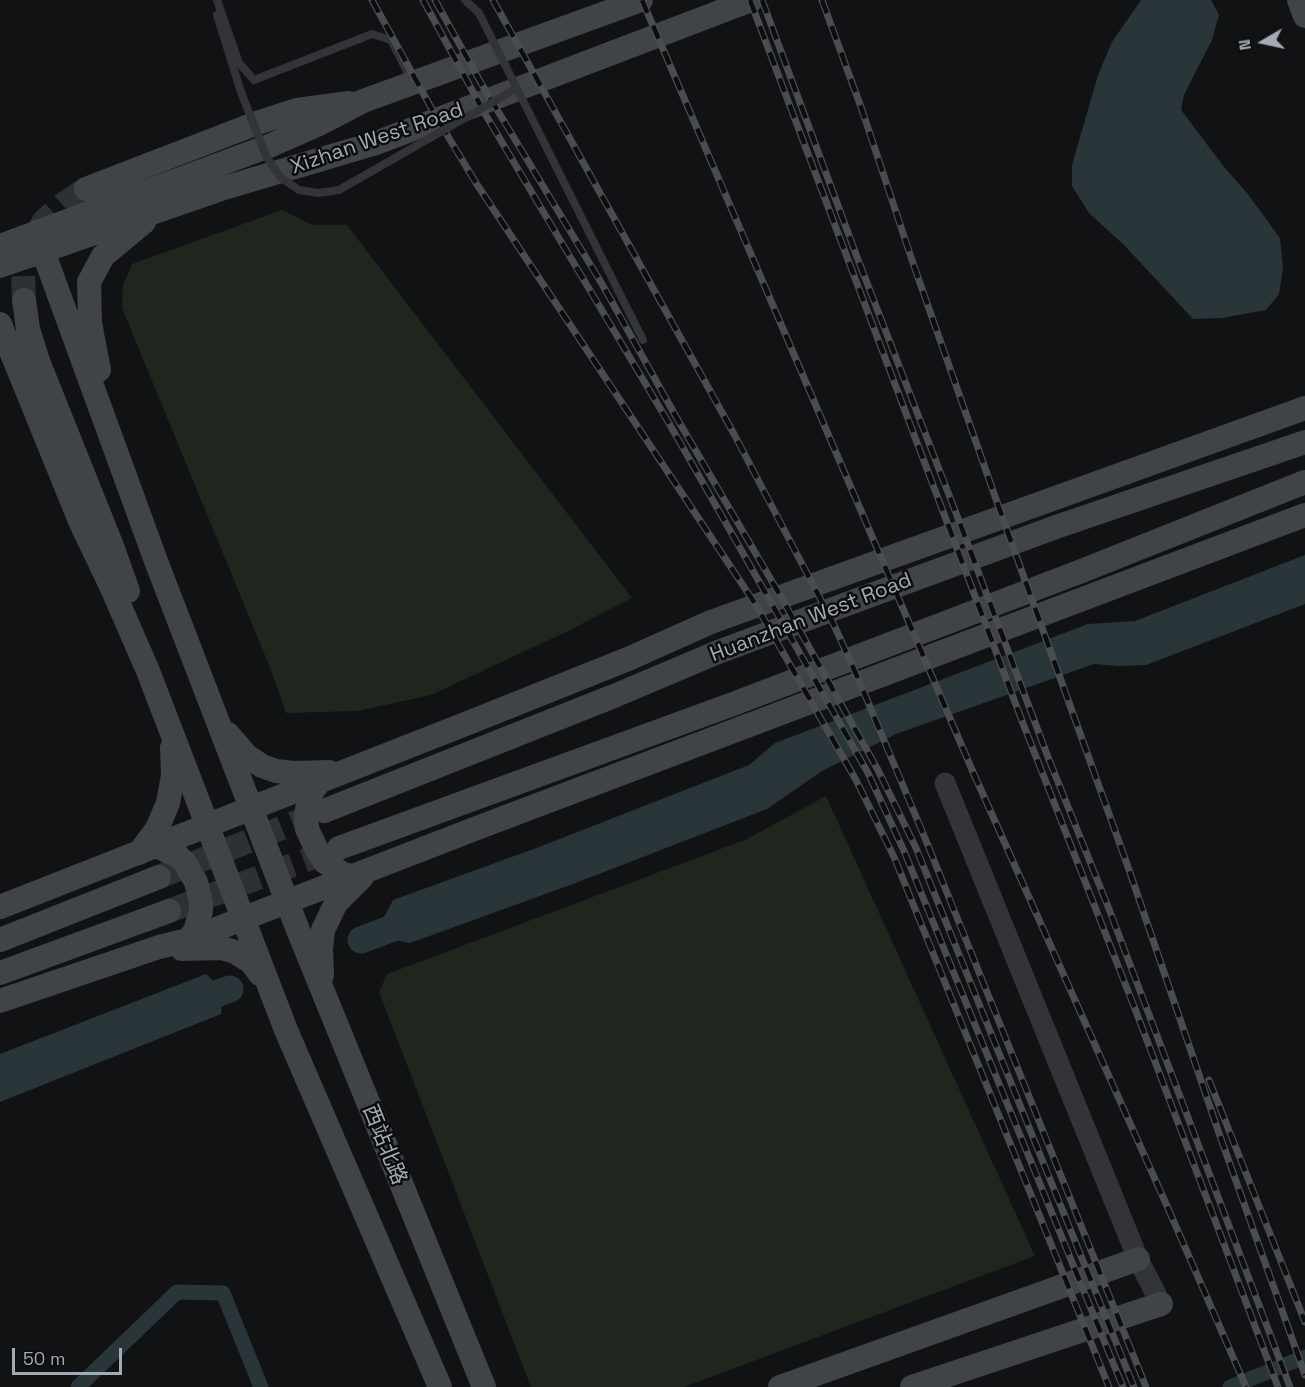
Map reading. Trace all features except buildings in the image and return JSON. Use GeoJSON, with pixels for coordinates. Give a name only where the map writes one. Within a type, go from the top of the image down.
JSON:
{"type":"FeatureCollection","features":[{"type":"Feature","properties":{"kind":"main road","name":"Xizhan West Road"},"geometry":{"type":"LineString","coordinates":[[0,266],[40,242],[166,185],[291,136],[363,101],[641,0]]}},
{"type":"Feature","properties":{"kind":"main road","name":"Xizhan West Road"},"geometry":{"type":"LineString","coordinates":[[0,246],[40,242],[158,211],[224,188],[376,143],[751,0]]}},
{"type":"Feature","properties":{"kind":"main road"},"geometry":{"type":"LineString","coordinates":[[1299,0],[1305,16]]}},
{"type":"Feature","properties":{"kind":"main road"},"geometry":{"type":"LineString","coordinates":[[86,189],[257,123],[297,110],[363,101]]}},
{"type":"Feature","properties":{"kind":"main road"},"geometry":{"type":"LineString","coordinates":[[113,444],[90,323],[89,282],[103,256],[158,211]]}},
{"type":"Feature","properties":{"kind":"main road"},"geometry":{"type":"LineString","coordinates":[[40,242],[113,444]]}},
{"type":"Feature","properties":{"kind":"main road"},"geometry":{"type":"LineString","coordinates":[[24,300],[28,329],[38,361],[124,579],[148,671]]}},
{"type":"Feature","properties":{"kind":"main road"},"geometry":{"type":"LineString","coordinates":[[0,324],[6,350],[80,521],[111,586],[168,722],[173,764],[171,788],[168,803],[147,850]]}},
{"type":"Feature","properties":{"kind":"main road"},"geometry":{"type":"LineString","coordinates":[[0,907],[618,663],[711,622],[1305,408]]}},
{"type":"Feature","properties":{"kind":"main road","name":"Huanzhan West Road"},"geometry":{"type":"LineString","coordinates":[[324,811],[603,701],[718,652],[1056,527],[1305,442]]}},
{"type":"Feature","properties":{"kind":"main road","name":"西站北路"},"geometry":{"type":"LineString","coordinates":[[113,444],[326,1002],[484,1387]]}},
{"type":"Feature","properties":{"kind":"main road"},"geometry":{"type":"LineString","coordinates":[[339,848],[733,704],[1089,568],[1305,482]]}},
{"type":"Feature","properties":{"kind":"main road"},"geometry":{"type":"LineString","coordinates":[[0,1001],[159,947],[188,940],[1305,515]]}},
{"type":"Feature","properties":{"kind":"main road"},"geometry":{"type":"LineString","coordinates":[[215,716],[247,756],[262,766],[276,771],[294,773],[346,771]]}},
{"type":"Feature","properties":{"kind":"main road","name":"西站北路"},"geometry":{"type":"LineString","coordinates":[[168,722],[276,1004],[440,1387]]}},
{"type":"Feature","properties":{"kind":"main road"},"geometry":{"type":"LineString","coordinates":[[319,782],[308,804],[307,829],[325,862],[343,874],[362,873]]}},
{"type":"Feature","properties":{"kind":"main road"},"geometry":{"type":"LineString","coordinates":[[147,850],[178,856],[196,882],[201,911],[195,931],[188,940]]}},
{"type":"Feature","properties":{"kind":"main road"},"geometry":{"type":"LineString","coordinates":[[326,1002],[321,967],[323,930],[340,898],[362,873]]}},
{"type":"Feature","properties":{"kind":"main road"},"geometry":{"type":"LineString","coordinates":[[0,940],[159,877]]}},
{"type":"Feature","properties":{"kind":"main road"},"geometry":{"type":"LineString","coordinates":[[0,973],[169,911]]}},
{"type":"Feature","properties":{"kind":"main road"},"geometry":{"type":"LineString","coordinates":[[159,947],[222,948],[242,954],[258,970],[276,1004]]}},
{"type":"Feature","properties":{"kind":"main road"},"geometry":{"type":"LineString","coordinates":[[780,1387],[1138,1259]]}},
{"type":"Feature","properties":{"kind":"main road"},"geometry":{"type":"LineString","coordinates":[[912,1387],[1161,1304]]}},
{"type":"Feature","properties":{"kind":"street"},"geometry":{"type":"LineString","coordinates":[[291,136],[299,166]]}},
{"type":"Feature","properties":{"kind":"street"},"geometry":{"type":"LineString","coordinates":[[945,783],[1138,1259],[1161,1304]]}},
{"type":"Feature","properties":{"kind":"lane"},"geometry":{"type":"LineString","coordinates":[[212,0],[241,92],[266,156],[280,177],[299,190],[318,193],[339,190],[512,91]]}},
{"type":"Feature","properties":{"kind":"lane"},"geometry":{"type":"LineString","coordinates":[[217,0],[239,63],[254,80],[372,34],[391,40],[413,83]]}},
{"type":"Feature","properties":{"kind":"lane"},"geometry":{"type":"LineString","coordinates":[[465,0],[479,13],[643,340]]}},
{"type":"Feature","properties":{"kind":"shaded area"},"geometry":{"type":"Polygon","coordinates":[[[1141,0],[1211,0],[1219,15],[1212,40],[1184,95],[1181,110],[1280,238],[1283,267],[1279,294],[1266,310],[1222,318],[1193,319],[1124,245],[1089,213],[1072,186],[1072,165],[1098,75],[1112,42],[1141,0]]]}},
{"type":"Feature","properties":{"kind":"shaded area"},"geometry":{"type":"Polygon","coordinates":[[[282,210],[313,225],[347,225],[632,598],[566,632],[431,695],[358,711],[286,713],[271,670],[122,308],[123,285],[132,264],[282,210]]]}},
{"type":"Feature","properties":{"kind":"shaded area"},"geometry":{"type":"Polygon","coordinates":[[[1305,555],[1305,604],[1146,665],[1094,664],[896,734],[822,771],[767,809],[573,884],[410,943],[374,936],[393,900],[539,847],[749,765],[775,743],[1088,624],[1135,621],[1305,555]]]}},
{"type":"Feature","properties":{"kind":"shaded area"},"geometry":{"type":"Polygon","coordinates":[[[826,796],[1035,1256],[684,1387],[531,1387],[379,992],[387,974],[747,839],[826,796]]]}},
{"type":"Feature","properties":{"kind":"shaded area"},"geometry":{"type":"Polygon","coordinates":[[[206,974],[223,991],[221,1014],[0,1102],[0,1054],[206,974]]]}},
{"type":"Feature","properties":{"kind":"waterway"},"geometry":{"type":"LineString","coordinates":[[361,940],[406,923]]}},
{"type":"Feature","properties":{"kind":"waterway"},"geometry":{"type":"LineString","coordinates":[[189,1004],[230,989]]}},
{"type":"Feature","properties":{"kind":"waterway"},"geometry":{"type":"LineString","coordinates":[[78,1387],[177,1292],[223,1293],[261,1387]]}},
{"type":"Feature","properties":{"kind":"waterway"},"geometry":{"type":"LineString","coordinates":[[1230,1387],[1305,1357]]}},
{"type":"Feature","properties":{"kind":"tunnel"},"geometry":{"type":"LineString","coordinates":[[24,300],[23,272],[31,245],[44,221],[63,204],[86,189]]}},
{"type":"Feature","properties":{"kind":"tunnel"},"geometry":{"type":"LineString","coordinates":[[159,877],[324,811]]}},
{"type":"Feature","properties":{"kind":"tunnel"},"geometry":{"type":"LineString","coordinates":[[169,911],[338,848]]}},
{"type":"Feature","properties":{"kind":"railway"},"geometry":{"type":"LineString","coordinates":[[372,0],[434,113],[476,183],[754,602],[856,780],[894,857],[1109,1387]]}},
{"type":"Feature","properties":{"kind":"railway"},"geometry":{"type":"LineString","coordinates":[[423,0],[484,112],[670,425],[868,773],[904,851],[1123,1387]]}},
{"type":"Feature","properties":{"kind":"railway"},"geometry":{"type":"LineString","coordinates":[[435,0],[481,83],[602,284],[878,770],[916,848],[1134,1387]]}},
{"type":"Feature","properties":{"kind":"railway"},"geometry":{"type":"LineString","coordinates":[[493,0],[734,434],[834,625],[927,843],[1146,1387]]}},
{"type":"Feature","properties":{"kind":"railway"},"geometry":{"type":"LineString","coordinates":[[642,0],[973,772],[1246,1387]]}},
{"type":"Feature","properties":{"kind":"railway"},"geometry":{"type":"LineString","coordinates":[[750,0],[1024,726],[1137,1014],[1278,1387]]}},
{"type":"Feature","properties":{"kind":"railway"},"geometry":{"type":"LineString","coordinates":[[762,0],[857,257],[1048,757],[1109,909],[1290,1387]]}},
{"type":"Feature","properties":{"kind":"railway"},"geometry":{"type":"LineString","coordinates":[[822,0],[1305,1375]]}},
{"type":"Feature","properties":{"kind":"railway"},"geometry":{"type":"LineString","coordinates":[[1209,1080],[1305,1322]]}}]}
